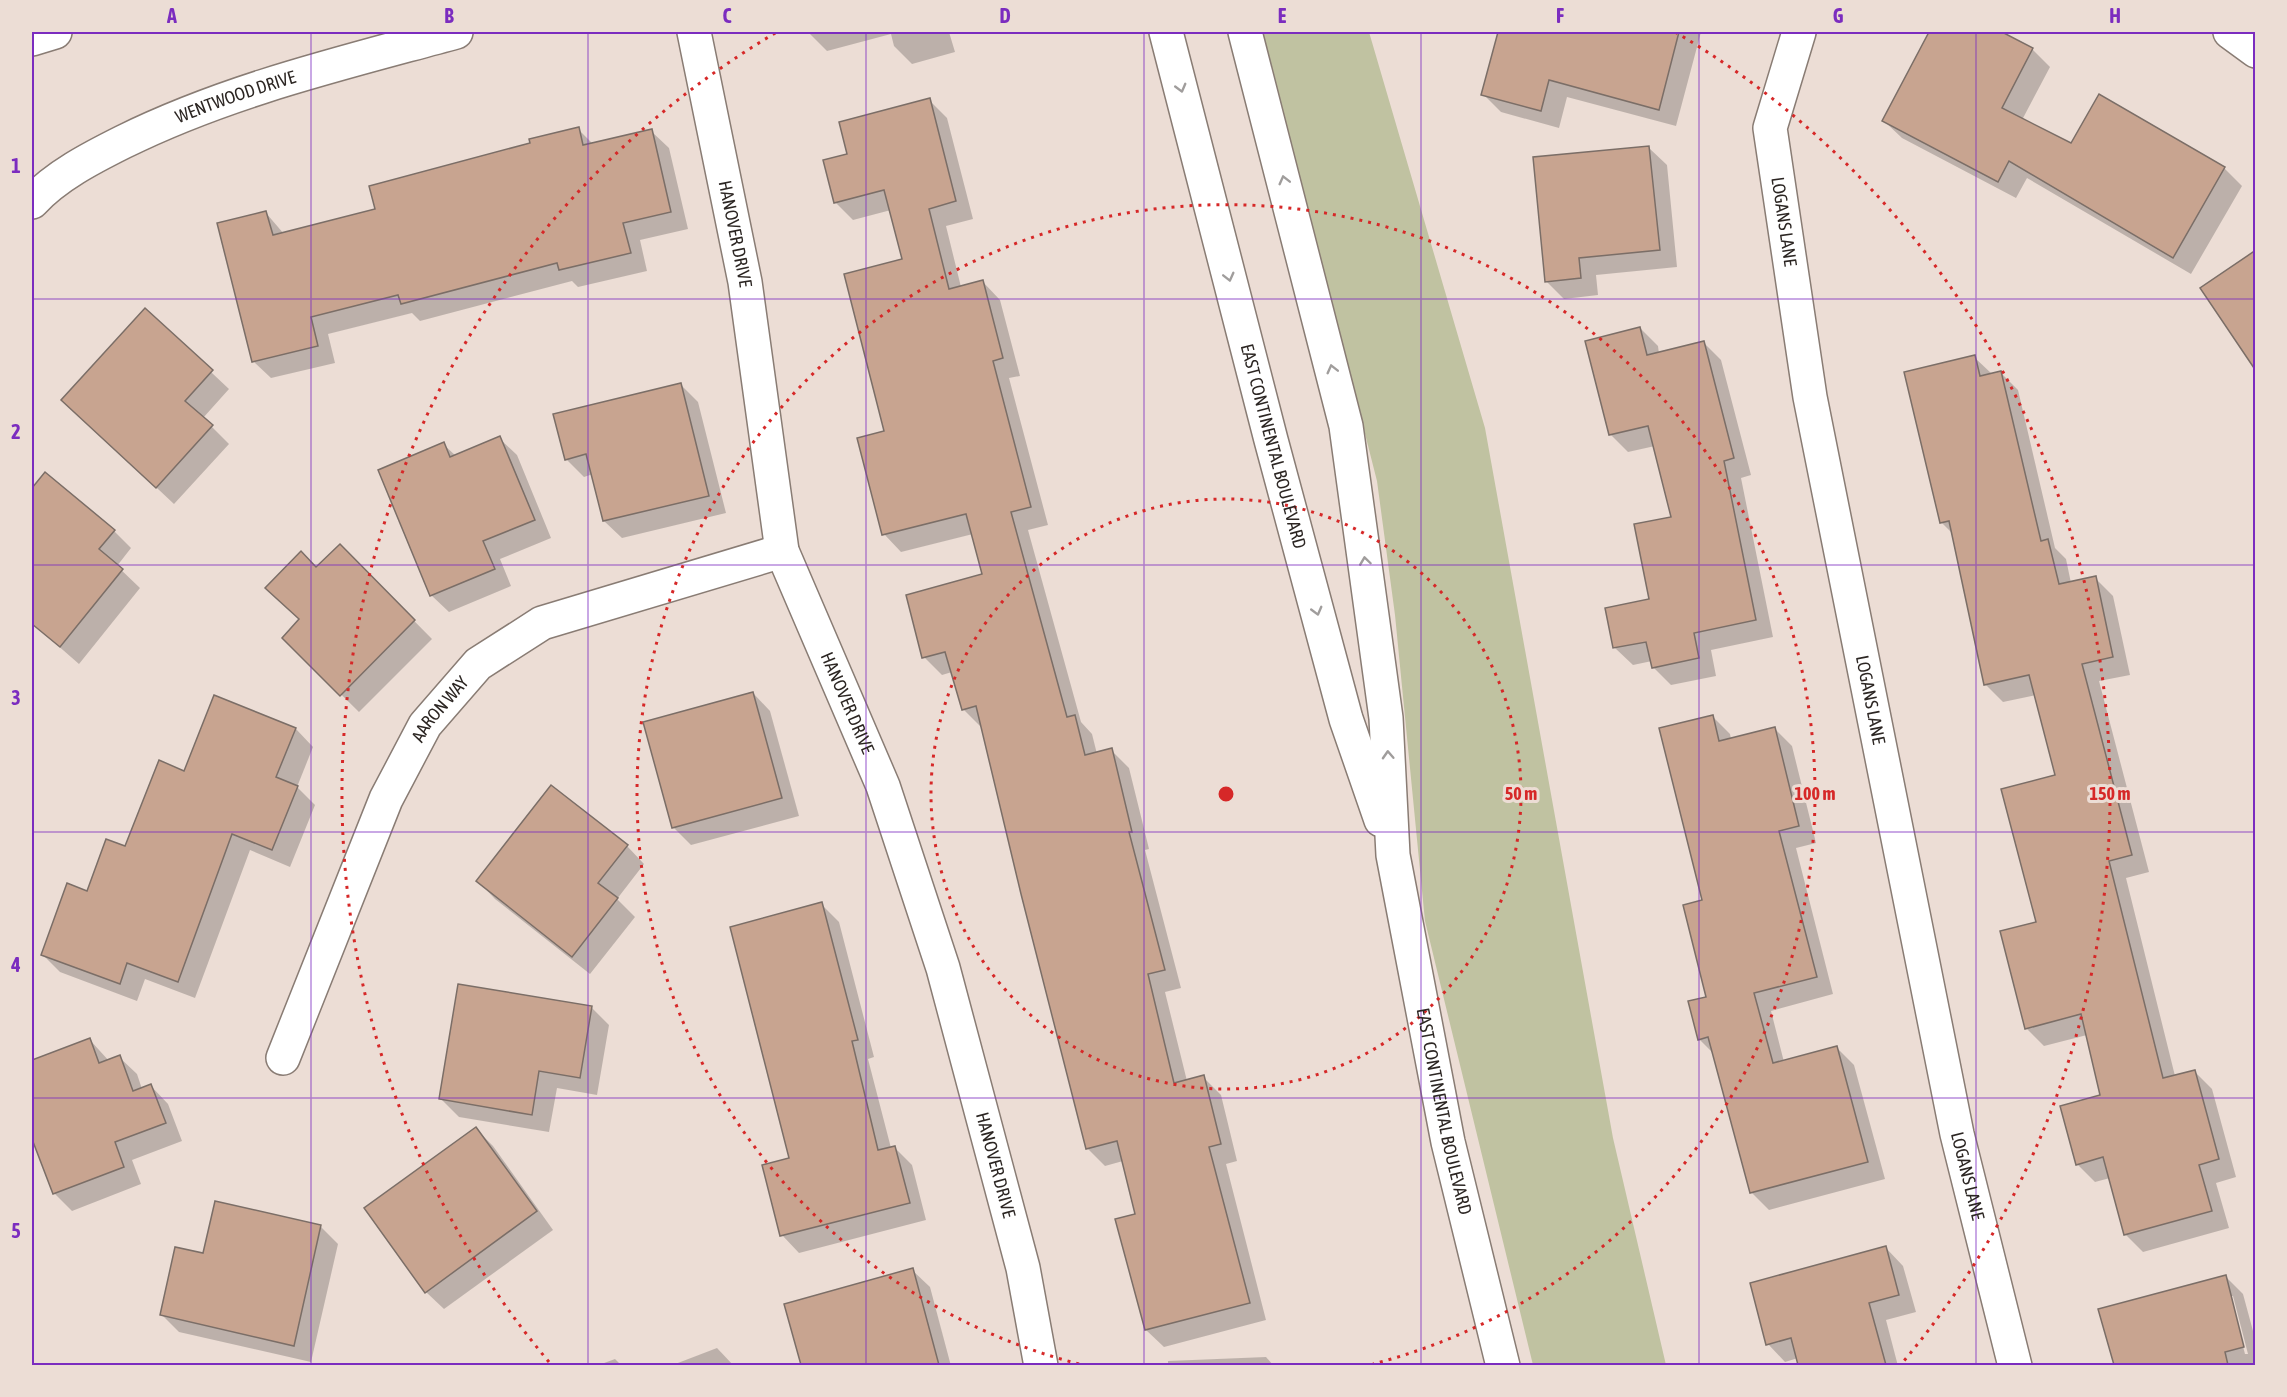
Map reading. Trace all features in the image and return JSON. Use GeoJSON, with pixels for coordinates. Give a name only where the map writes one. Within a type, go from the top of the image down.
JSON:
{"type":"FeatureCollection","features":[{"type":"Feature","properties":{"kind":"street"},"geometry":{"type":"LineString","coordinates":[[32,39],[55,32]]}},
{"type":"Feature","properties":{"kind":"street","name":"WENTWOOD DRIVE"},"geometry":{"type":"LineString","coordinates":[[32,202],[43,189],[100,153],[160,124],[240,93],[456,32]]}},
{"type":"Feature","properties":{"kind":"street","name":"HANOVER DRIVE"},"geometry":{"type":"LineString","coordinates":[[694,32],[745,282],[782,551],[883,786],[943,968],[1023,1268],[1041,1365]]}},
{"type":"Feature","properties":{"kind":"street","name":"EAST CONTINENTAL BOULEVARD"},"geometry":{"type":"LineString","coordinates":[[1166,32],[1272,446],[1346,719],[1393,855]]}},
{"type":"Feature","properties":{"kind":"street","name":"EAST CONTINENTAL BOULEVARD"},"geometry":{"type":"LineString","coordinates":[[1245,32],[1346,426],[1386,718],[1393,855],[1448,1142],[1503,1365]]}},
{"type":"Feature","properties":{"kind":"street","name":"LOGANS LANE"},"geometry":{"type":"LineString","coordinates":[[1799,32],[1770,128],[1810,397],[1957,1134],[2015,1365]]}},
{"type":"Feature","properties":{"kind":"street"},"geometry":{"type":"LineString","coordinates":[[2230,32],[2256,51]]}},
{"type":"Feature","properties":{"kind":"street","name":"AARON WAY"},"geometry":{"type":"LineString","coordinates":[[283,1058],[386,798],[425,725],[478,664],[542,623],[782,551]]}},
{"type":"Feature","properties":{"kind":"green space"},"geometry":{"type":"Polygon","coordinates":[[[1263,32],[1369,32],[1485,428],[1613,1138],[1666,1365],[1533,1365],[1425,921],[1395,615],[1377,481],[1263,32]]]}},
{"type":"Feature","properties":{"kind":"building"},"geometry":{"type":"Polygon","coordinates":[[[1498,32],[1679,32],[1659,110],[1549,80],[1541,111],[1481,95],[1498,32]]]}},
{"type":"Feature","properties":{"kind":"building"},"geometry":{"type":"Polygon","coordinates":[[[1929,32],[2002,32],[2033,48],[2002,108],[2071,143],[2099,94],[2225,167],[2173,258],[2009,161],[1998,182],[1882,121],[1929,32]]]}},
{"type":"Feature","properties":{"kind":"building"},"geometry":{"type":"Polygon","coordinates":[[[930,98],[956,201],[929,209],[949,289],[983,280],[1003,358],[993,361],[1031,507],[1011,512],[1067,717],[1075,715],[1085,755],[1112,748],[1132,832],[1129,832],[1165,970],[1148,974],[1174,1083],[1204,1075],[1221,1144],[1209,1147],[1250,1303],[1145,1330],[1115,1219],[1135,1214],[1117,1141],[1086,1149],[976,706],[962,710],[945,652],[922,658],[906,595],[982,574],[966,514],[882,535],[857,438],[884,431],[844,274],[902,259],[884,190],[834,203],[823,160],[847,154],[839,122],[930,98]]]}},
{"type":"Feature","properties":{"kind":"building"},"geometry":{"type":"Polygon","coordinates":[[[579,127],[583,145],[652,129],[671,212],[623,223],[631,253],[559,270],[557,263],[401,304],[398,295],[311,317],[318,346],[252,362],[217,223],[266,211],[273,235],[375,209],[369,186],[530,143],[529,139],[579,127]]]}},
{"type":"Feature","properties":{"kind":"building"},"geometry":{"type":"Polygon","coordinates":[[[1649,146],[1660,250],[1579,258],[1581,278],[1545,282],[1533,157],[1649,146]]]}},
{"type":"Feature","properties":{"kind":"building"},"geometry":{"type":"Polygon","coordinates":[[[2256,250],[2256,371],[2200,288],[2256,250]]]}},
{"type":"Feature","properties":{"kind":"building"},"geometry":{"type":"Polygon","coordinates":[[[145,308],[213,370],[185,401],[213,425],[156,488],[61,400],[145,308]]]}},
{"type":"Feature","properties":{"kind":"building"},"geometry":{"type":"Polygon","coordinates":[[[1640,327],[1647,355],[1704,341],[1734,458],[1724,461],[1756,620],[1694,633],[1699,658],[1652,668],[1646,642],[1613,648],[1605,608],[1649,599],[1634,524],[1671,517],[1648,426],[1609,435],[1585,341],[1640,327]]]}},
{"type":"Feature","properties":{"kind":"building"},"geometry":{"type":"Polygon","coordinates":[[[1975,355],[1980,376],[2001,371],[2041,541],[2048,539],[2059,584],[2096,576],[2113,657],[2082,664],[2132,855],[2109,861],[2163,1078],[2195,1070],[2219,1159],[2199,1165],[2212,1211],[2124,1235],[2103,1157],[2076,1165],[2060,1106],[2100,1095],[2081,1014],[2025,1029],[2000,931],[2036,922],[2001,789],[2055,775],[2029,675],[1984,685],[1949,521],[1940,523],[1904,372],[1975,355]]]}},
{"type":"Feature","properties":{"kind":"building"},"geometry":{"type":"Polygon","coordinates":[[[681,383],[709,496],[603,521],[586,454],[565,460],[553,414],[681,383]]]}},
{"type":"Feature","properties":{"kind":"building"},"geometry":{"type":"Polygon","coordinates":[[[500,436],[535,520],[483,541],[495,569],[430,596],[378,470],[444,442],[450,457],[500,436]]]}},
{"type":"Feature","properties":{"kind":"building"},"geometry":{"type":"Polygon","coordinates":[[[45,472],[115,530],[99,549],[123,569],[60,647],[32,624],[32,488],[45,472]]]}},
{"type":"Feature","properties":{"kind":"building"},"geometry":{"type":"Polygon","coordinates":[[[340,544],[415,620],[340,696],[282,638],[299,619],[265,588],[301,551],[316,567],[340,544]]]}},
{"type":"Feature","properties":{"kind":"building"},"geometry":{"type":"Polygon","coordinates":[[[753,692],[782,798],[672,828],[643,722],[753,692]]]}},
{"type":"Feature","properties":{"kind":"building"},"geometry":{"type":"Polygon","coordinates":[[[214,695],[296,728],[276,777],[298,786],[272,850],[232,834],[178,982],[127,963],[120,984],[41,955],[67,883],[87,891],[106,839],[125,846],[159,760],[184,771],[214,695]]]}},
{"type":"Feature","properties":{"kind":"building"},"geometry":{"type":"Polygon","coordinates":[[[1713,715],[1719,741],[1775,727],[1799,826],[1779,831],[1817,977],[1754,993],[1773,1063],[1837,1046],[1868,1162],[1750,1193],[1708,1037],[1698,1040],[1688,1001],[1706,997],[1683,905],[1702,900],[1659,728],[1713,715]]]}},
{"type":"Feature","properties":{"kind":"building"},"geometry":{"type":"Polygon","coordinates":[[[551,785],[628,845],[598,883],[618,898],[572,957],[476,881],[551,785]]]}},
{"type":"Feature","properties":{"kind":"building"},"geometry":{"type":"Polygon","coordinates":[[[822,902],[858,1040],[852,1041],[878,1150],[895,1146],[910,1203],[780,1236],[762,1165],[789,1158],[730,927],[822,902]]]}},
{"type":"Feature","properties":{"kind":"building"},"geometry":{"type":"Polygon","coordinates":[[[458,984],[592,1006],[580,1078],[539,1071],[532,1115],[439,1099],[458,984]]]}},
{"type":"Feature","properties":{"kind":"building"},"geometry":{"type":"Polygon","coordinates":[[[90,1038],[99,1063],[120,1055],[133,1091],[151,1084],[166,1123],[115,1142],[124,1167],[53,1194],[32,1139],[32,1060],[90,1038]]]}},
{"type":"Feature","properties":{"kind":"building"},"geometry":{"type":"Polygon","coordinates":[[[476,1127],[537,1211],[425,1293],[364,1208],[476,1127]]]}},
{"type":"Feature","properties":{"kind":"building"},"geometry":{"type":"Polygon","coordinates":[[[215,1201],[321,1225],[294,1346],[160,1315],[175,1247],[203,1253],[215,1201]]]}},
{"type":"Feature","properties":{"kind":"building"},"geometry":{"type":"Polygon","coordinates":[[[1886,1246],[1899,1295],[1869,1303],[1886,1365],[1798,1365],[1791,1338],[1766,1345],[1750,1283],[1886,1246]]]}},
{"type":"Feature","properties":{"kind":"building"},"geometry":{"type":"Polygon","coordinates":[[[913,1268],[939,1365],[801,1365],[784,1304],[913,1268]]]}},
{"type":"Feature","properties":{"kind":"building"},"geometry":{"type":"Polygon","coordinates":[[[2226,1275],[2244,1347],[2225,1352],[2228,1365],[2114,1365],[2098,1309],[2226,1275]]]}}]}
